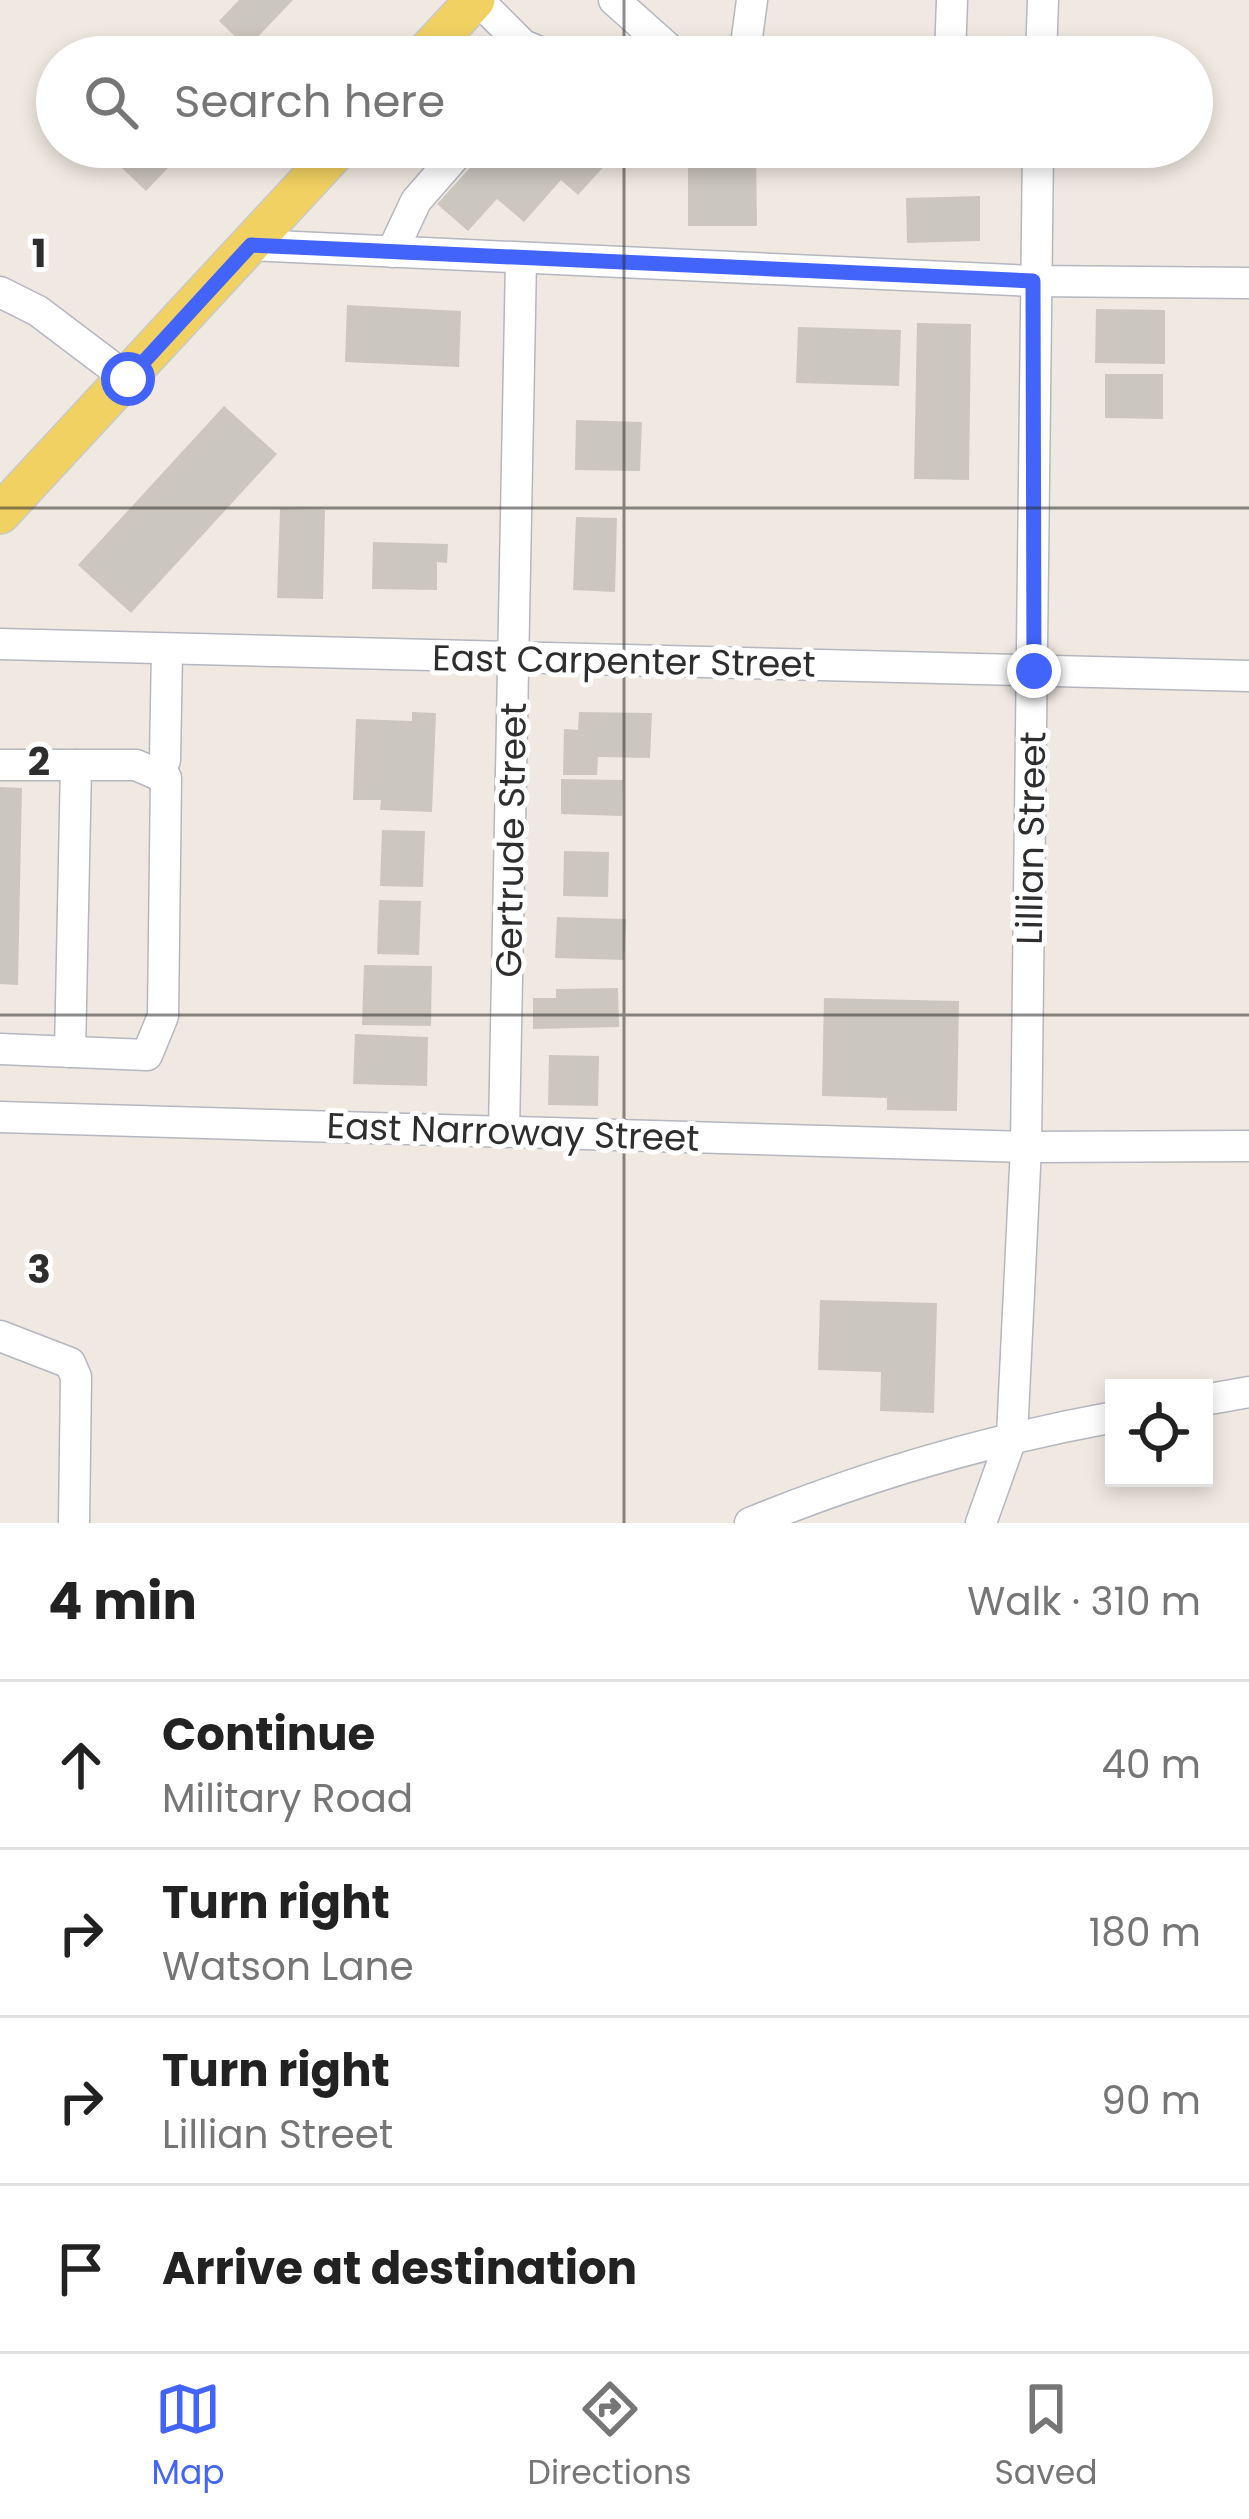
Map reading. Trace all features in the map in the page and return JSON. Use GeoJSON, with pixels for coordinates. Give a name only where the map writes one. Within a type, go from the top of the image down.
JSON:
{"type":"FeatureCollection","features":[{"type":"Feature","properties":{"kind":"main road"},"geometry":{"type":"LineString","coordinates":[[442,36],[477,0]]}},
{"type":"Feature","properties":{"kind":"main road"},"geometry":{"type":"LineString","coordinates":[[0,514],[321,168]]}},
{"type":"Feature","properties":{"kind":"street"},"geometry":{"type":"LineString","coordinates":[[477,0],[514,36]]}},
{"type":"Feature","properties":{"kind":"street"},"geometry":{"type":"LineString","coordinates":[[614,0],[654,36]]}},
{"type":"Feature","properties":{"kind":"street"},"geometry":{"type":"LineString","coordinates":[[747,36],[752,0]]}},
{"type":"Feature","properties":{"kind":"street"},"geometry":{"type":"LineString","coordinates":[[951,36],[952,0]]}},
{"type":"Feature","properties":{"kind":"street"},"geometry":{"type":"LineString","coordinates":[[1042,36],[1043,0]]}},
{"type":"Feature","properties":{"kind":"street"},"geometry":{"type":"LineString","coordinates":[[392,252],[416,201],[445,168]]}},
{"type":"Feature","properties":{"kind":"street","name":"Lillian Street"},"geometry":{"type":"LineString","coordinates":[[980,1523],[1012,1436],[1026,1147],[1037,168]]}},
{"type":"Feature","properties":{"kind":"street"},"geometry":{"type":"LineString","coordinates":[[251,245],[1033,281],[1249,283]]}},
{"type":"Feature","properties":{"kind":"street","name":"Gertrude Street"},"geometry":{"type":"LineString","coordinates":[[504,1132],[521,260]]}},
{"type":"Feature","properties":{"kind":"street"},"geometry":{"type":"LineString","coordinates":[[5,302],[38,311],[128,379]]}},
{"type":"Feature","properties":{"kind":"street","name":"East Carpenter Street"},"geometry":{"type":"LineString","coordinates":[[0,644],[1249,676]]}},
{"type":"Feature","properties":{"kind":"street"},"geometry":{"type":"LineString","coordinates":[[159,775],[165,760],[167,650]]}},
{"type":"Feature","properties":{"kind":"street"},"geometry":{"type":"LineString","coordinates":[[0,765],[136,765],[166,778],[163,1016],[147,1055],[0,1049]]}},
{"type":"Feature","properties":{"kind":"street"},"geometry":{"type":"LineString","coordinates":[[70,1052],[76,765]]}},
{"type":"Feature","properties":{"kind":"street","name":"East Narroway Street"},"geometry":{"type":"LineString","coordinates":[[0,1117],[1026,1147],[1249,1146]]}},
{"type":"Feature","properties":{"kind":"street"},"geometry":{"type":"LineString","coordinates":[[0,1336],[70,1363],[76,1377],[74,1523]]}},
{"type":"Feature","properties":{"kind":"street"},"geometry":{"type":"LineString","coordinates":[[1213,1398],[1249,1392]]}},
{"type":"Feature","properties":{"kind":"street"},"geometry":{"type":"LineString","coordinates":[[750,1523],[823,1493],[1012,1436],[1105,1419]]}},
{"type":"Feature","properties":{"kind":"building"},"geometry":{"type":"Polygon","coordinates":[[[239,0],[293,0],[258,36],[235,36],[219,21],[239,0]]]}},
{"type":"Feature","properties":{"kind":"building"},"geometry":{"type":"Polygon","coordinates":[[[122,168],[168,168],[146,191],[122,168]]]}},
{"type":"Feature","properties":{"kind":"building"},"geometry":{"type":"Polygon","coordinates":[[[470,168],[602,168],[578,195],[561,180],[524,222],[497,199],[468,231],[437,204],[470,168]]]}},
{"type":"Feature","properties":{"kind":"building"},"geometry":{"type":"Polygon","coordinates":[[[688,168],[756,168],[757,226],[688,226],[688,168]]]}},
{"type":"Feature","properties":{"kind":"building"},"geometry":{"type":"Polygon","coordinates":[[[980,196],[980,241],[907,243],[906,198],[980,196]]]}},
{"type":"Feature","properties":{"kind":"building"},"geometry":{"type":"Polygon","coordinates":[[[347,305],[461,311],[459,367],[345,362],[347,305]]]}},
{"type":"Feature","properties":{"kind":"building"},"geometry":{"type":"Polygon","coordinates":[[[1096,309],[1165,310],[1165,364],[1095,363],[1096,309]]]}},
{"type":"Feature","properties":{"kind":"building"},"geometry":{"type":"Polygon","coordinates":[[[917,323],[971,324],[969,480],[914,479],[917,323]]]}},
{"type":"Feature","properties":{"kind":"building"},"geometry":{"type":"Polygon","coordinates":[[[798,327],[901,330],[899,386],[796,383],[798,327]]]}},
{"type":"Feature","properties":{"kind":"building"},"geometry":{"type":"Polygon","coordinates":[[[1105,374],[1163,374],[1163,419],[1105,418],[1105,374]]]}},
{"type":"Feature","properties":{"kind":"building"},"geometry":{"type":"Polygon","coordinates":[[[224,406],[277,454],[131,613],[78,565],[224,406]]]}},
{"type":"Feature","properties":{"kind":"building"},"geometry":{"type":"Polygon","coordinates":[[[576,420],[642,422],[640,471],[575,470],[576,420]]]}},
{"type":"Feature","properties":{"kind":"building"},"geometry":{"type":"Polygon","coordinates":[[[280,509],[325,510],[323,599],[277,598],[280,509]]]}},
{"type":"Feature","properties":{"kind":"building"},"geometry":{"type":"Polygon","coordinates":[[[576,517],[617,518],[615,592],[573,590],[576,517]]]}},
{"type":"Feature","properties":{"kind":"building"},"geometry":{"type":"Polygon","coordinates":[[[373,542],[448,544],[447,563],[437,562],[437,590],[372,589],[373,542]]]}},
{"type":"Feature","properties":{"kind":"building"},"geometry":{"type":"Polygon","coordinates":[[[412,712],[436,713],[432,812],[380,810],[381,800],[353,800],[356,719],[412,721],[412,712]]]}},
{"type":"Feature","properties":{"kind":"building"},"geometry":{"type":"Polygon","coordinates":[[[579,712],[652,713],[650,758],[598,757],[597,775],[563,775],[564,729],[578,730],[579,712]]]}},
{"type":"Feature","properties":{"kind":"building"},"geometry":{"type":"Polygon","coordinates":[[[561,779],[623,780],[622,816],[561,814],[561,779]]]}},
{"type":"Feature","properties":{"kind":"building"},"geometry":{"type":"Polygon","coordinates":[[[0,787],[22,788],[18,985],[0,984],[0,787]]]}},
{"type":"Feature","properties":{"kind":"building"},"geometry":{"type":"Polygon","coordinates":[[[382,830],[425,831],[423,887],[380,886],[382,830]]]}},
{"type":"Feature","properties":{"kind":"building"},"geometry":{"type":"Polygon","coordinates":[[[564,851],[609,852],[608,897],[563,896],[564,851]]]}},
{"type":"Feature","properties":{"kind":"building"},"geometry":{"type":"Polygon","coordinates":[[[379,900],[421,901],[419,955],[377,954],[379,900]]]}},
{"type":"Feature","properties":{"kind":"building"},"geometry":{"type":"Polygon","coordinates":[[[557,917],[626,919],[624,960],[555,958],[557,917]]]}},
{"type":"Feature","properties":{"kind":"building"},"geometry":{"type":"Polygon","coordinates":[[[364,965],[432,966],[431,1026],[362,1025],[364,965]]]}},
{"type":"Feature","properties":{"kind":"building"},"geometry":{"type":"Polygon","coordinates":[[[618,988],[619,1027],[533,1029],[533,998],[556,998],[556,989],[618,988]]]}},
{"type":"Feature","properties":{"kind":"building"},"geometry":{"type":"Polygon","coordinates":[[[824,998],[959,1001],[957,1111],[887,1110],[887,1098],[822,1096],[824,998]]]}},
{"type":"Feature","properties":{"kind":"building"},"geometry":{"type":"Polygon","coordinates":[[[355,1034],[428,1037],[427,1086],[353,1084],[355,1034]]]}},
{"type":"Feature","properties":{"kind":"building"},"geometry":{"type":"Polygon","coordinates":[[[549,1055],[599,1056],[598,1106],[548,1105],[549,1055]]]}},
{"type":"Feature","properties":{"kind":"building"},"geometry":{"type":"Polygon","coordinates":[[[820,1300],[937,1303],[934,1413],[880,1411],[881,1372],[818,1370],[820,1300]]]}},
{"type":"Feature","properties":{"kind":"route"},"geometry":{"type":"LineString","coordinates":[[128,379],[251,245],[1033,281],[1034,671]]}}]}
